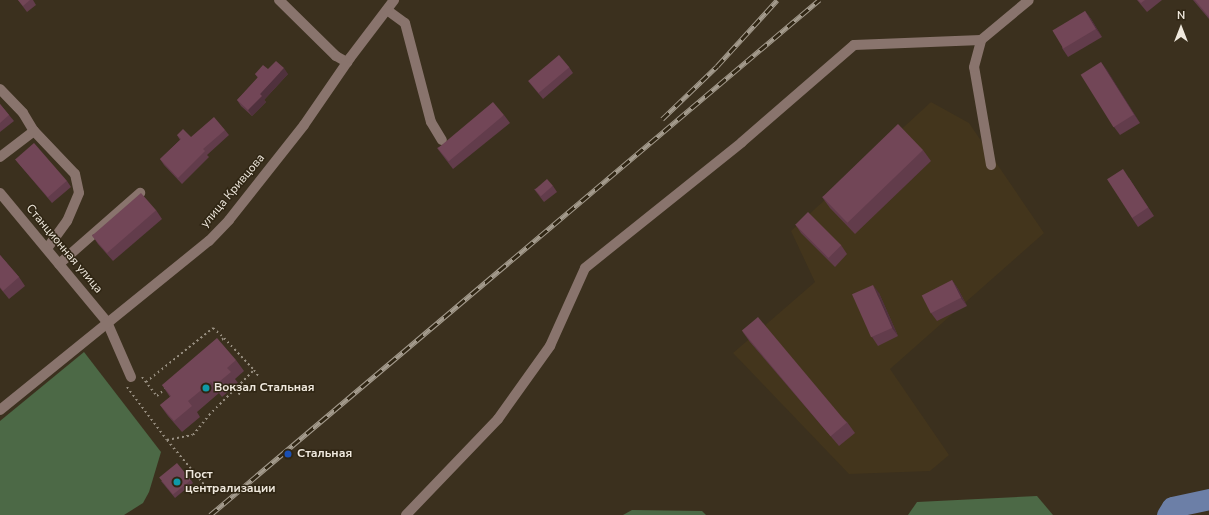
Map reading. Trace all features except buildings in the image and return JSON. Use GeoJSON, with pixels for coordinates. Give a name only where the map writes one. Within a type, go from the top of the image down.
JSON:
{"type":"FeatureCollection","features":[{"type":"Feature","properties":{"kind":"street"},"geometry":{"type":"LineString","coordinates":[[279,0],[336,56],[347,62]]}},
{"type":"Feature","properties":{"kind":"street","name":"улица Кривцова"},"geometry":{"type":"LineString","coordinates":[[0,410],[107,322],[200,249],[229,220],[304,125],[347,62],[394,0]]}},
{"type":"Feature","properties":{"kind":"street"},"geometry":{"type":"LineString","coordinates":[[991,165],[974,67],[981,40],[1029,0]]}},
{"type":"Feature","properties":{"kind":"street"},"geometry":{"type":"LineString","coordinates":[[387,10],[405,23],[431,122],[442,140]]}},
{"type":"Feature","properties":{"kind":"street"},"geometry":{"type":"LineString","coordinates":[[406,515],[498,419],[550,346],[585,268],[742,142],[854,45],[981,40]]}},
{"type":"Feature","properties":{"kind":"street"},"geometry":{"type":"LineString","coordinates":[[0,89],[22,113],[34,131],[75,174],[79,193],[67,221],[47,249]]}},
{"type":"Feature","properties":{"kind":"street"},"geometry":{"type":"LineString","coordinates":[[0,157],[34,131]]}},
{"type":"Feature","properties":{"kind":"street","name":"Станционная улица"},"geometry":{"type":"LineString","coordinates":[[0,193],[107,322],[131,377]]}},
{"type":"Feature","properties":{"kind":"street"},"geometry":{"type":"LineString","coordinates":[[59,264],[140,193]]}},
{"type":"Feature","properties":{"kind":"path"},"geometry":{"type":"LineString","coordinates":[[146,382],[213,328],[259,377]]}},
{"type":"Feature","properties":{"kind":"path"},"geometry":{"type":"LineString","coordinates":[[213,348],[224,338]]}},
{"type":"Feature","properties":{"kind":"path"},"geometry":{"type":"LineString","coordinates":[[167,440],[193,435],[209,415],[254,370]]}},
{"type":"Feature","properties":{"kind":"path"},"geometry":{"type":"LineString","coordinates":[[142,377],[157,396],[169,386]]}},
{"type":"Feature","properties":{"kind":"path"},"geometry":{"type":"LineString","coordinates":[[127,387],[167,440],[207,488]]}},
{"type":"Feature","properties":{"kind":"path"},"geometry":{"type":"LineString","coordinates":[[236,389],[240,395]]}},
{"type":"Feature","properties":{"kind":"shaded area"},"geometry":{"type":"Polygon","coordinates":[[[931,102],[969,123],[1044,233],[890,369],[949,455],[930,471],[849,474],[733,353],[815,282],[791,231],[931,102]]]}},
{"type":"Feature","properties":{"kind":"green space"},"geometry":{"type":"Polygon","coordinates":[[[84,352],[161,452],[149,492],[143,503],[124,515],[0,515],[0,421],[84,352]]]}},
{"type":"Feature","properties":{"kind":"green space"},"geometry":{"type":"Polygon","coordinates":[[[1037,496],[1053,515],[908,515],[917,502],[1037,496]]]}},
{"type":"Feature","properties":{"kind":"green space"},"geometry":{"type":"Polygon","coordinates":[[[632,510],[702,511],[706,515],[623,515],[632,510]]]}},
{"type":"Feature","properties":{"kind":"waterway"},"geometry":{"type":"LineString","coordinates":[[1167,515],[1172,507],[1209,499]]}},
{"type":"Feature","properties":{"kind":"railway"},"geometry":{"type":"LineString","coordinates":[[662,119],[717,66],[777,0]]}},
{"type":"Feature","properties":{"kind":"railway"},"geometry":{"type":"LineString","coordinates":[[210,515],[819,0]]}},
{"type":"Feature","properties":{"kind":"place","name":"Вокзал Стальная"},"geometry":{"type":"Point","coordinates":[206,388]}},
{"type":"Feature","properties":{"kind":"place","name":"Стальная"},"geometry":{"type":"Point","coordinates":[288,454]}},
{"type":"Feature","properties":{"kind":"place","name":"Пост централизации"},"geometry":{"type":"Point","coordinates":[177,482]}}]}
